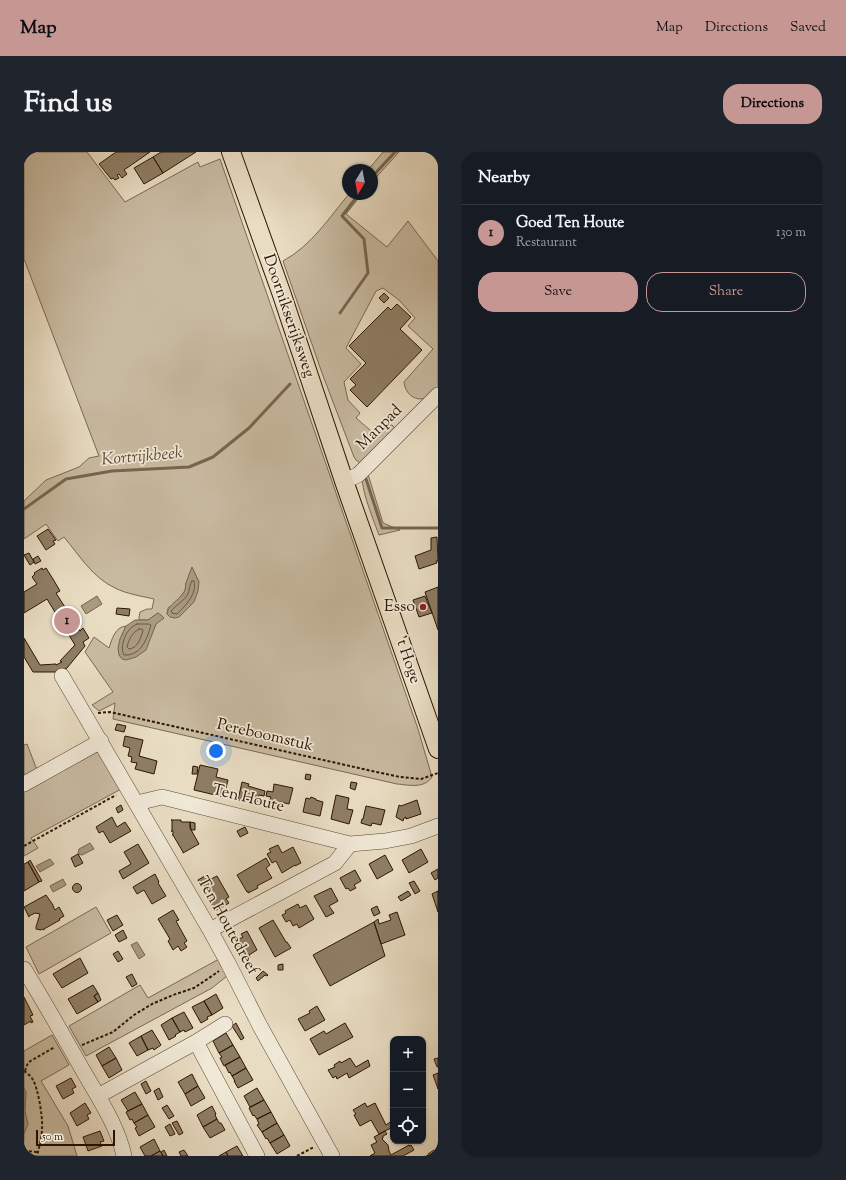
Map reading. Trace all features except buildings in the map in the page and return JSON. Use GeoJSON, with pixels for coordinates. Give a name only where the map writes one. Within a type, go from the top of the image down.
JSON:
{"type":"FeatureCollection","features":[{"type":"Feature","properties":{"kind":"main road","name":"Doornikserijksweg"},"geometry":{"type":"LineString","coordinates":[[231,152],[281,292],[344,481]]}},
{"type":"Feature","properties":{"kind":"main road","name":"'t Hoge"},"geometry":{"type":"LineString","coordinates":[[344,481],[438,749]]}},
{"type":"Feature","properties":{"kind":"street","name":"Manpad"},"geometry":{"type":"LineString","coordinates":[[344,481],[358,475],[438,396]]}},
{"type":"Feature","properties":{"kind":"street","name":"Ten Houtedreef"},"geometry":{"type":"LineString","coordinates":[[62,676],[210,930],[260,1026],[332,1156]]}},
{"type":"Feature","properties":{"kind":"street"},"geometry":{"type":"LineString","coordinates":[[24,784],[101,741]]}},
{"type":"Feature","properties":{"kind":"street","name":"Ten Houte"},"geometry":{"type":"LineString","coordinates":[[137,803],[162,797],[350,844],[385,841],[412,836],[438,826]]}},
{"type":"Feature","properties":{"kind":"street"},"geometry":{"type":"LineString","coordinates":[[210,930],[335,863],[350,844]]}},
{"type":"Feature","properties":{"kind":"street"},"geometry":{"type":"LineString","coordinates":[[24,969],[98,1096],[114,1126],[124,1156]]}},
{"type":"Feature","properties":{"kind":"street"},"geometry":{"type":"LineString","coordinates":[[98,1096],[196,1042],[225,1024]]}},
{"type":"Feature","properties":{"kind":"street"},"geometry":{"type":"LineString","coordinates":[[196,1042],[257,1156]]}},
{"type":"Feature","properties":{"kind":"path","name":"Pereboomstuk"},"geometry":{"type":"LineString","coordinates":[[86,717],[94,714],[110,712],[400,777],[421,779],[438,773]]}},
{"type":"Feature","properties":{"kind":"path"},"geometry":{"type":"LineString","coordinates":[[24,846],[128,789]]}},
{"type":"Feature","properties":{"kind":"path"},"geometry":{"type":"LineString","coordinates":[[37,1156],[42,1128],[35,1084],[24,1071],[29,1062],[66,1040],[84,1044],[113,1032],[134,1015],[152,1004],[194,988],[228,963]]}},
{"type":"Feature","properties":{"kind":"path"},"geometry":{"type":"LineString","coordinates":[[297,1156],[324,1141]]}},
{"type":"Feature","properties":{"kind":"path"},"geometry":{"type":"LineString","coordinates":[[24,1150],[38,1152]]}},
{"type":"Feature","properties":{"kind":"shaded area"},"geometry":{"type":"Polygon","coordinates":[[[24,152],[87,152],[125,202],[198,162],[200,167],[220,159],[418,729],[432,777],[429,781],[421,785],[397,784],[113,719],[115,703],[99,711],[92,705],[113,692],[85,652],[94,637],[109,648],[117,631],[126,626],[120,640],[149,640],[156,624],[158,613],[148,620],[139,620],[140,612],[147,609],[152,609],[154,599],[124,592],[107,584],[87,566],[64,537],[58,541],[46,524],[24,539],[24,501],[46,480],[79,467],[89,458],[99,456],[24,259],[24,152]],[[192,568],[185,591],[175,603],[168,608],[167,614],[199,582],[192,568]]]}},
{"type":"Feature","properties":{"kind":"shaded area"},"geometry":{"type":"Polygon","coordinates":[[[383,152],[399,152],[378,175],[378,164],[373,164],[383,152]]]}},
{"type":"Feature","properties":{"kind":"shaded area"},"geometry":{"type":"Polygon","coordinates":[[[344,200],[357,200],[346,214],[387,247],[408,221],[438,261],[438,388],[424,399],[415,398],[406,390],[404,382],[433,349],[408,326],[415,318],[399,300],[383,288],[376,291],[346,348],[361,364],[344,382],[348,400],[360,413],[356,418],[377,436],[387,426],[392,425],[397,430],[361,464],[354,457],[322,373],[283,261],[302,248],[327,222],[344,200]]]}},
{"type":"Feature","properties":{"kind":"shaded area"},"geometry":{"type":"Polygon","coordinates":[[[367,471],[383,523],[400,530],[379,535],[363,487],[363,476],[367,471]]]}},
{"type":"Feature","properties":{"kind":"shaded area"},"geometry":{"type":"Polygon","coordinates":[[[27,744],[37,770],[24,777],[24,745],[27,744]]]}},
{"type":"Feature","properties":{"kind":"shaded area"},"geometry":{"type":"Polygon","coordinates":[[[97,752],[103,755],[123,788],[31,838],[38,848],[24,856],[24,791],[97,752]]]}},
{"type":"Feature","properties":{"kind":"shaded area"},"geometry":{"type":"Polygon","coordinates":[[[96,907],[111,933],[39,974],[26,947],[96,907]]]}},
{"type":"Feature","properties":{"kind":"shaded area"},"geometry":{"type":"Polygon","coordinates":[[[219,959],[227,976],[212,988],[86,1056],[69,1026],[140,985],[148,998],[219,959]]]}},
{"type":"Feature","properties":{"kind":"shaded area"},"geometry":{"type":"Polygon","coordinates":[[[52,1035],[69,1065],[41,1081],[68,1126],[77,1156],[24,1156],[24,1051],[52,1035]]]}},
{"type":"Feature","properties":{"kind":"water"},"geometry":{"type":"Polygon","coordinates":[[[192,567],[199,582],[198,591],[194,602],[179,617],[170,617],[167,614],[169,608],[184,592],[192,567]]]}},
{"type":"Feature","properties":{"kind":"water"},"geometry":{"type":"Polygon","coordinates":[[[97,596],[102,604],[86,614],[81,606],[97,596]]]}},
{"type":"Feature","properties":{"kind":"water"},"geometry":{"type":"Polygon","coordinates":[[[158,613],[164,618],[156,624],[146,650],[136,657],[126,660],[122,659],[119,655],[118,648],[126,626],[135,620],[148,620],[158,613]]]}},
{"type":"Feature","properties":{"kind":"water"},"geometry":{"type":"Polygon","coordinates":[[[90,843],[94,849],[82,855],[78,854],[79,849],[90,843]]]}},
{"type":"Feature","properties":{"kind":"water"},"geometry":{"type":"Polygon","coordinates":[[[50,859],[54,864],[40,872],[36,866],[50,859]]]}},
{"type":"Feature","properties":{"kind":"water"},"geometry":{"type":"Polygon","coordinates":[[[63,879],[66,885],[53,892],[50,886],[63,879]]]}},
{"type":"Feature","properties":{"kind":"water"},"geometry":{"type":"Polygon","coordinates":[[[137,942],[145,955],[139,959],[131,945],[137,942]]]}},
{"type":"Feature","properties":{"kind":"water"},"geometry":{"type":"Polygon","coordinates":[[[24,1088],[26,1092],[25,1111],[28,1124],[24,1134],[24,1088]]]}},
{"type":"Feature","properties":{"kind":"waterway","name":"Kortrijkbeek"},"geometry":{"type":"LineString","coordinates":[[378,170],[395,152]]}},
{"type":"Feature","properties":{"kind":"waterway","name":"Kortrijkbeek"},"geometry":{"type":"LineString","coordinates":[[340,313],[368,273],[364,239],[342,216],[354,200]]}},
{"type":"Feature","properties":{"kind":"waterway","name":"Kortrijkbeek"},"geometry":{"type":"LineString","coordinates":[[24,509],[66,479],[112,471],[189,467],[213,457],[249,428],[290,384]]}},
{"type":"Feature","properties":{"kind":"waterway"},"geometry":{"type":"LineString","coordinates":[[366,479],[382,528],[438,528]]}},
{"type":"Feature","properties":{"kind":"place","name":"Esso"},"geometry":{"type":"Point","coordinates":[423,607]}},
{"type":"Feature","properties":{"kind":"place","name":"Goed Ten Houte"},"geometry":{"type":"Point","coordinates":[67,621]}}]}
